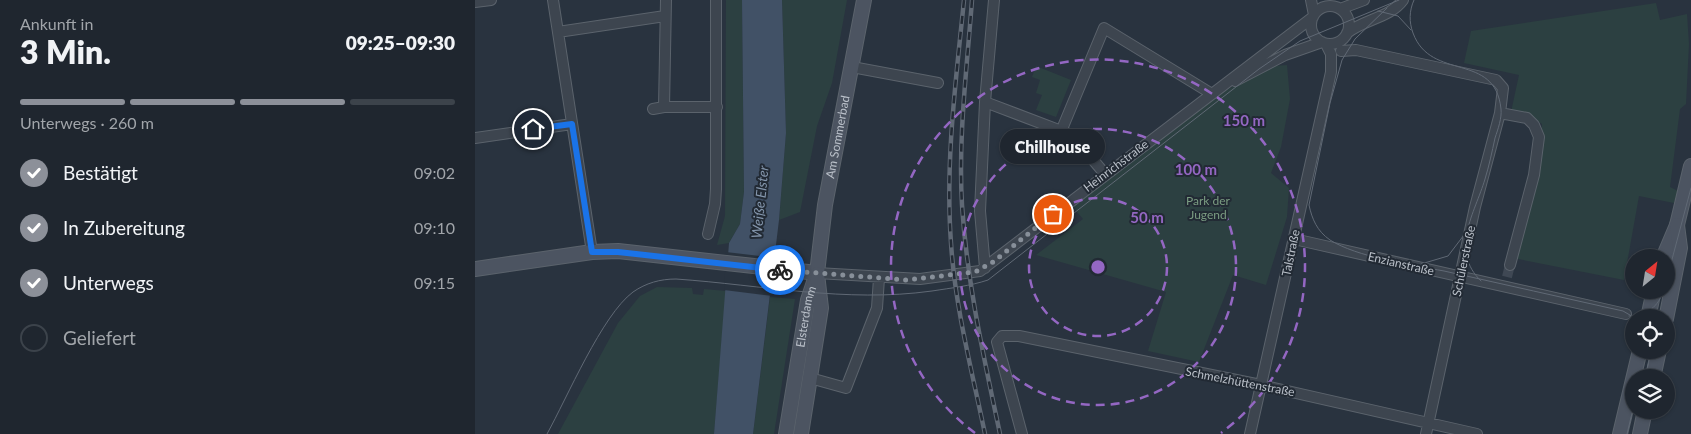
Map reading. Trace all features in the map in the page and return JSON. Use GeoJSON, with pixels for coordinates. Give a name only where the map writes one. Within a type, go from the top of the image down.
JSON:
{"type":"FeatureCollection","features":[{"type":"Feature","properties":{"kind":"main road","name":"Am Sommerbad"},"geometry":{"type":"LineString","coordinates":[[817,273],[825,206],[864,0]]}},
{"type":"Feature","properties":{"kind":"main road"},"geometry":{"type":"LineString","coordinates":[[1675,251],[1677,225],[1691,166]]}},
{"type":"Feature","properties":{"kind":"main road"},"geometry":{"type":"LineString","coordinates":[[475,270],[592,252],[618,252],[817,273]]}},
{"type":"Feature","properties":{"kind":"main road","name":"Elsterdamm"},"geometry":{"type":"LineString","coordinates":[[801,434],[821,308],[817,273]]}},
{"type":"Feature","properties":{"kind":"main road","name":"Elsterdamm"},"geometry":{"type":"LineString","coordinates":[[786,434],[808,300],[817,273]]}},
{"type":"Feature","properties":{"kind":"main road"},"geometry":{"type":"LineString","coordinates":[[1620,434],[1638,359]]}},
{"type":"Feature","properties":{"kind":"main road"},"geometry":{"type":"LineString","coordinates":[[1640,434],[1643,419]]}},
{"type":"Feature","properties":{"kind":"street"},"geometry":{"type":"LineString","coordinates":[[475,2],[491,0]]}},
{"type":"Feature","properties":{"kind":"street"},"geometry":{"type":"LineString","coordinates":[[553,0],[592,252]]}},
{"type":"Feature","properties":{"kind":"street"},"geometry":{"type":"LineString","coordinates":[[666,0],[658,108],[717,107]]}},
{"type":"Feature","properties":{"kind":"street"},"geometry":{"type":"LineString","coordinates":[[708,234],[715,204],[717,107],[716,0]]}},
{"type":"Feature","properties":{"kind":"street"},"geometry":{"type":"LineString","coordinates":[[985,268],[980,211],[985,102],[994,0]]}},
{"type":"Feature","properties":{"kind":"street"},"geometry":{"type":"LineString","coordinates":[[1311,0],[1312,30],[1324,43],[1336,43],[1353,28],[1389,12],[1403,0]]}},
{"type":"Feature","properties":{"kind":"street"},"geometry":{"type":"LineString","coordinates":[[1313,16],[1321,8],[1364,0]]}},
{"type":"Feature","properties":{"kind":"street"},"geometry":{"type":"LineString","coordinates":[[1334,5],[1347,18],[1346,35]]}},
{"type":"Feature","properties":{"kind":"street"},"geometry":{"type":"LineString","coordinates":[[558,32],[665,16]]}},
{"type":"Feature","properties":{"kind":"street","name":"Heinrichstraße"},"geometry":{"type":"LineString","coordinates":[[817,273],[879,278],[931,278],[975,272],[985,268],[1313,16]]}},
{"type":"Feature","properties":{"kind":"street"},"geometry":{"type":"LineString","coordinates":[[1062,129],[1104,28],[1214,92]]}},
{"type":"Feature","properties":{"kind":"street","name":"Talstraße"},"geometry":{"type":"LineString","coordinates":[[1331,72],[1346,35]]}},
{"type":"Feature","properties":{"kind":"street","name":"Heinrichstraße"},"geometry":{"type":"LineString","coordinates":[[1214,92],[1285,55],[1324,43]]}},
{"type":"Feature","properties":{"kind":"street","name":"Talstraße"},"geometry":{"type":"LineString","coordinates":[[1250,434],[1331,72],[1331,54],[1324,43]]}},
{"type":"Feature","properties":{"kind":"street","name":"Schülerstraße"},"geometry":{"type":"LineString","coordinates":[[1341,51],[1356,50],[1497,80],[1503,88],[1500,114],[1475,207],[1427,434]]}},
{"type":"Feature","properties":{"kind":"street"},"geometry":{"type":"LineString","coordinates":[[852,68],[938,83]]}},
{"type":"Feature","properties":{"kind":"street"},"geometry":{"type":"LineString","coordinates":[[985,102],[1072,134],[1105,174]]}},
{"type":"Feature","properties":{"kind":"street"},"geometry":{"type":"LineString","coordinates":[[1500,114],[1527,118],[1534,125],[1539,137],[1534,176],[1510,265]]}},
{"type":"Feature","properties":{"kind":"street"},"geometry":{"type":"LineString","coordinates":[[475,138],[572,124]]}},
{"type":"Feature","properties":{"kind":"street","name":"Enzianstraße"},"geometry":{"type":"LineString","coordinates":[[1294,240],[1460,277],[1506,282],[1625,314]]}},
{"type":"Feature","properties":{"kind":"street"},"geometry":{"type":"LineString","coordinates":[[810,378],[846,388],[877,308],[879,278]]}},
{"type":"Feature","properties":{"kind":"street","name":"Schmelzhüttenstraße"},"geometry":{"type":"LineString","coordinates":[[1021,434],[997,342],[1001,336],[1019,336],[1261,385],[1477,434]]}},
{"type":"Feature","properties":{"kind":"green space"},"geometry":{"type":"Polygon","coordinates":[[[726,0],[742,0],[744,192],[740,224],[729,243],[717,245],[725,216],[726,0]]]}},
{"type":"Feature","properties":{"kind":"green space"},"geometry":{"type":"Polygon","coordinates":[[[782,0],[847,0],[832,83],[817,126],[800,212],[779,220],[786,133],[782,0]]]}},
{"type":"Feature","properties":{"kind":"green space"},"geometry":{"type":"Polygon","coordinates":[[[1656,3],[1660,20],[1687,14],[1689,44],[1686,104],[1680,109],[1670,187],[1678,191],[1674,203],[1639,196],[1630,249],[1625,249],[1624,280],[1513,258],[1541,141],[1542,124],[1531,116],[1511,112],[1519,75],[1464,63],[1471,31],[1656,3]]]}},
{"type":"Feature","properties":{"kind":"green space","name":"Park der Jugend"},"geometry":{"type":"Polygon","coordinates":[[[1287,65],[1290,99],[1281,147],[1271,173],[1289,188],[1287,217],[1266,285],[1233,275],[1199,362],[1148,351],[1166,292],[1036,255],[1083,219],[1072,206],[1213,97],[1274,66],[1287,65]]]}},
{"type":"Feature","properties":{"kind":"green space"},"geometry":{"type":"Polygon","coordinates":[[[1036,66],[1071,80],[1056,117],[1036,110],[1042,95],[1036,93],[1040,80],[1032,77],[1036,66]]]}},
{"type":"Feature","properties":{"kind":"green space"},"geometry":{"type":"Polygon","coordinates":[[[657,287],[692,288],[693,294],[703,295],[704,289],[726,291],[714,434],[558,434],[618,323],[640,296],[657,287]]]}},
{"type":"Feature","properties":{"kind":"green space"},"geometry":{"type":"Polygon","coordinates":[[[770,297],[795,299],[774,434],[753,434],[770,297]]]}},
{"type":"Feature","properties":{"kind":"water","name":"Weiße Elster"},"geometry":{"type":"Polygon","coordinates":[[[742,0],[782,0],[786,133],[779,220],[753,434],[714,434],[729,243],[740,224],[744,192],[742,0]]]}},
{"type":"Feature","properties":{"kind":"pier"},"geometry":{"type":"Polygon","coordinates":[[[726,252],[777,258],[773,296],[724,290],[726,252]]]}},
{"type":"Feature","properties":{"kind":"tunnel"},"geometry":{"type":"LineString","coordinates":[[1507,277],[1510,265]]}},
{"type":"Feature","properties":{"kind":"tram line"},"geometry":{"type":"LineString","coordinates":[[547,434],[586,358],[609,319],[621,303],[643,286],[659,281],[676,279],[804,292],[868,295],[932,291],[988,280],[1259,69],[1300,41],[1399,0]]}},
{"type":"Feature","properties":{"kind":"tram line"},"geometry":{"type":"LineString","coordinates":[[1414,0],[1410,12],[1411,25],[1413,33],[1422,48],[1433,57],[1475,72],[1487,80],[1496,91],[1501,109],[1488,169],[1467,231],[1467,257],[1472,269],[1481,281]]}},
{"type":"Feature","properties":{"kind":"tram line"},"geometry":{"type":"LineString","coordinates":[[1387,8],[1355,39],[1342,60],[1330,103],[1309,205],[1318,229],[1330,240],[1341,246],[1369,256],[1625,312]]}},
{"type":"Feature","properties":{"kind":"tram line"},"geometry":{"type":"LineString","coordinates":[[1378,11],[1398,16],[1411,30]]}},
{"type":"Feature","properties":{"kind":"tram line"},"geometry":{"type":"LineString","coordinates":[[1675,249],[1691,188]]}},
{"type":"Feature","properties":{"kind":"tram line"},"geometry":{"type":"LineString","coordinates":[[1421,264],[1448,256],[1464,235]]}},
{"type":"Feature","properties":{"kind":"tram line"},"geometry":{"type":"LineString","coordinates":[[1651,309],[1660,299]]}},
{"type":"Feature","properties":{"kind":"tram line"},"geometry":{"type":"LineString","coordinates":[[1647,369],[1649,359]]}},
{"type":"Feature","properties":{"kind":"tram line"},"geometry":{"type":"LineString","coordinates":[[1627,434],[1631,419]]}},
{"type":"Feature","properties":{"kind":"railway"},"geometry":{"type":"LineString","coordinates":[[964,0],[950,152],[951,243],[956,291],[985,434]]}},
{"type":"Feature","properties":{"kind":"railway"},"geometry":{"type":"LineString","coordinates":[[972,0],[962,128],[962,205],[972,292],[1000,434]]}},
{"type":"Feature","properties":{"kind":"way so far"},"geometry":{"type":"LineString","coordinates":[[780,270],[906,280],[937,278],[980,271],[1053,214]]}},
{"type":"Feature","properties":{"kind":"place","name":"Chillhouse"},"geometry":{"type":"Point","coordinates":[1053,214]}},
{"type":"Feature","properties":{"kind":"route"},"geometry":{"type":"LineString","coordinates":[[533,129],[572,124],[592,252],[618,252],[780,270]]}}]}
